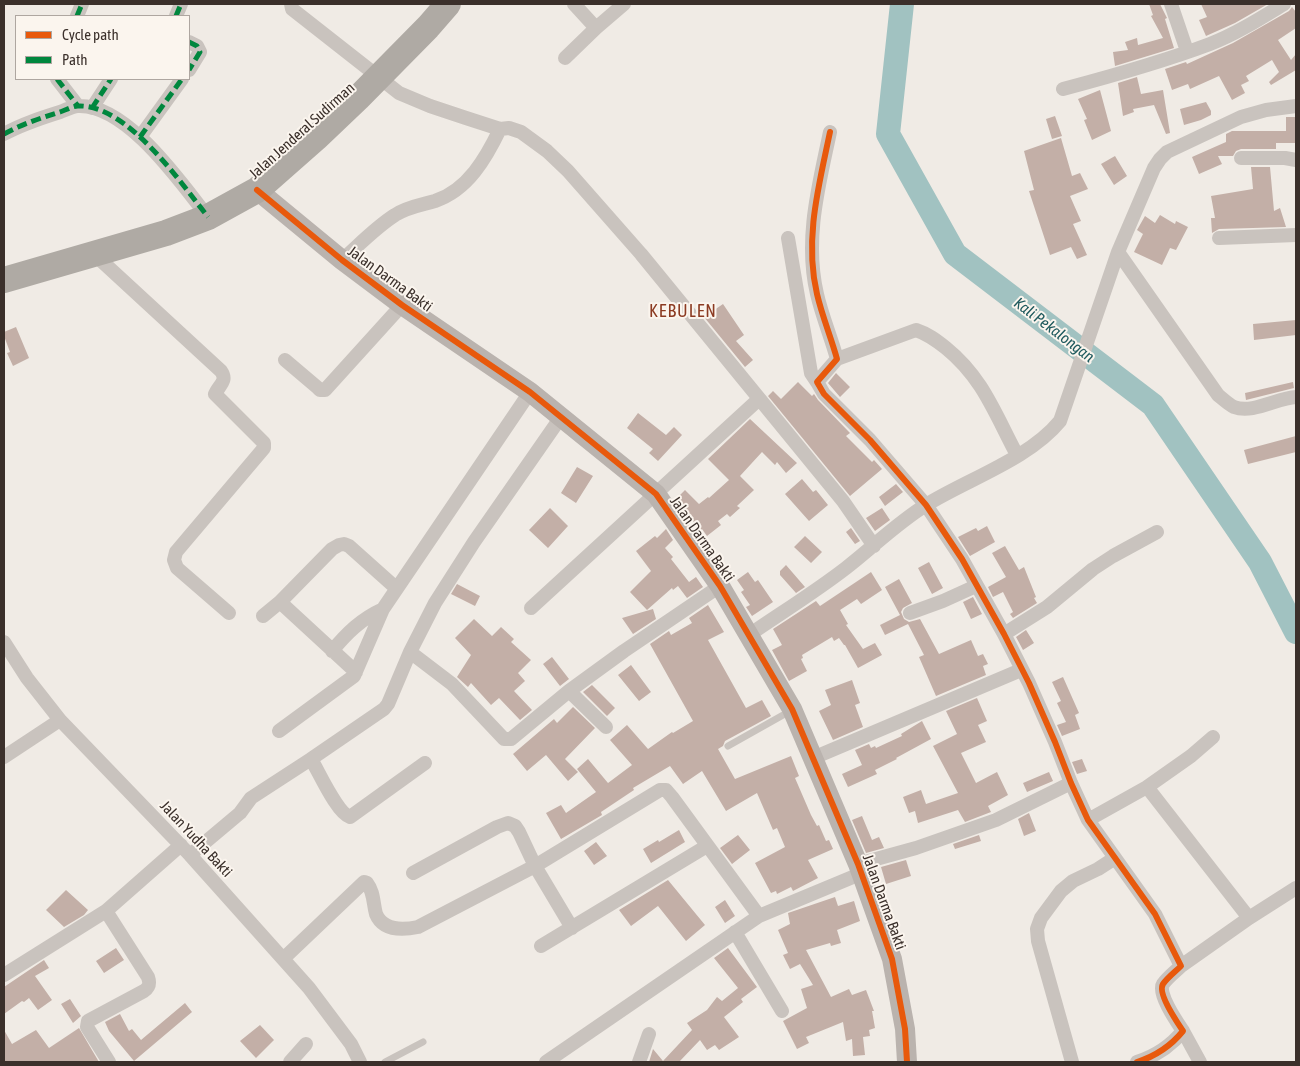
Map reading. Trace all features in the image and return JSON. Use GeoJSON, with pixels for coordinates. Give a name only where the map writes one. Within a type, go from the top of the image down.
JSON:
{"type":"FeatureCollection","features":[{"type":"Feature","properties":{"kind":"highway","name":"Jalan Jenderal Sudirman"},"geometry":{"type":"LineString","coordinates":[[4,280],[166,233],[208,217],[257,190],[316,138],[378,78],[448,4]]}},
{"type":"Feature","properties":{"kind":"street"},"geometry":{"type":"LineString","coordinates":[[291,4],[292,9],[378,78],[403,95],[500,129],[513,129],[532,138],[568,171],[641,254],[843,501],[874,546]]}},
{"type":"Feature","properties":{"kind":"street"},"geometry":{"type":"LineString","coordinates":[[574,4],[596,28]]}},
{"type":"Feature","properties":{"kind":"street"},"geometry":{"type":"LineString","coordinates":[[565,58],[624,4]]}},
{"type":"Feature","properties":{"kind":"street"},"geometry":{"type":"LineString","coordinates":[[1170,4],[1188,51]]}},
{"type":"Feature","properties":{"kind":"street"},"geometry":{"type":"LineString","coordinates":[[1063,89],[1167,59],[1218,40],[1248,26],[1284,4]]}},
{"type":"Feature","properties":{"kind":"street"},"geometry":{"type":"LineString","coordinates":[[190,42],[197,46],[200,52],[190,68]]}},
{"type":"Feature","properties":{"kind":"street"},"geometry":{"type":"LineString","coordinates":[[58,80],[78,106]]}},
{"type":"Feature","properties":{"kind":"street"},"geometry":{"type":"LineString","coordinates":[[92,108],[110,80]]}},
{"type":"Feature","properties":{"kind":"street"},"geometry":{"type":"LineString","coordinates":[[140,137],[181,80]]}},
{"type":"Feature","properties":{"kind":"street"},"geometry":{"type":"LineString","coordinates":[[4,134],[22,124],[78,106],[92,108],[110,115],[150,145],[208,217]]}},
{"type":"Feature","properties":{"kind":"street"},"geometry":{"type":"LineString","coordinates":[[749,635],[844,569],[874,546],[898,524],[926,505],[1017,455],[1052,431],[1060,421],[1118,252],[1154,168],[1160,159],[1167,152],[1242,117],[1266,110],[1296,106]]}},
{"type":"Feature","properties":{"kind":"street"},"geometry":{"type":"LineString","coordinates":[[342,260],[395,215],[419,205],[436,201],[460,187],[482,165],[500,129]]}},
{"type":"Feature","properties":{"kind":"street"},"geometry":{"type":"LineString","coordinates":[[830,132],[814,211],[812,267],[818,300],[837,359]]}},
{"type":"Feature","properties":{"kind":"street"},"geometry":{"type":"LineString","coordinates":[[1241,158],[1285,158],[1296,160]]}},
{"type":"Feature","properties":{"kind":"street","name":"Jalan Darma Bakti"},"geometry":{"type":"LineString","coordinates":[[257,190],[342,260],[402,305],[530,392],[656,494],[720,586],[792,709],[859,869],[892,959],[905,1029],[907,1062]]}},
{"type":"Feature","properties":{"kind":"street"},"geometry":{"type":"LineString","coordinates":[[1219,238],[1296,235]]}},
{"type":"Feature","properties":{"kind":"street"},"geometry":{"type":"LineString","coordinates":[[788,238],[811,373],[824,394],[870,440],[926,505],[962,559],[1004,634],[1056,742],[1071,783],[1088,820],[1155,914],[1181,966]]}},
{"type":"Feature","properties":{"kind":"street"},"geometry":{"type":"LineString","coordinates":[[1118,252],[1212,387],[1226,402],[1235,407],[1248,408],[1296,397]]}},
{"type":"Feature","properties":{"kind":"street"},"geometry":{"type":"LineString","coordinates":[[94,254],[223,374],[224,381],[215,394],[264,443],[264,448],[176,552],[174,560],[178,568],[229,613]]}},
{"type":"Feature","properties":{"kind":"street"},"geometry":{"type":"LineString","coordinates":[[285,360],[320,390],[325,390],[402,305]]}},
{"type":"Feature","properties":{"kind":"street"},"geometry":{"type":"LineString","coordinates":[[817,382],[837,359],[916,330],[931,336],[966,366],[984,390],[1017,455]]}},
{"type":"Feature","properties":{"kind":"street"},"geometry":{"type":"LineString","coordinates":[[279,731],[346,683],[356,672],[383,609],[396,588],[530,392]]}},
{"type":"Feature","properties":{"kind":"street"},"geometry":{"type":"LineString","coordinates":[[532,608],[759,399]]}},
{"type":"Feature","properties":{"kind":"street"},"geometry":{"type":"LineString","coordinates":[[4,975],[106,911],[185,850],[240,813],[251,798],[384,709],[435,603],[474,542],[561,417]]}},
{"type":"Feature","properties":{"kind":"street"},"geometry":{"type":"LineString","coordinates":[[1004,634],[1047,607],[1113,556],[1156,532]]}},
{"type":"Feature","properties":{"kind":"street"},"geometry":{"type":"LineString","coordinates":[[263,616],[280,602],[338,545],[344,544],[349,546],[396,588]]}},
{"type":"Feature","properties":{"kind":"street"},"geometry":{"type":"LineString","coordinates":[[410,652],[452,684],[506,740],[514,737],[569,691],[624,651],[720,586]]}},
{"type":"Feature","properties":{"kind":"street"},"geometry":{"type":"LineString","coordinates":[[910,614],[976,586]]}},
{"type":"Feature","properties":{"kind":"street"},"geometry":{"type":"LineString","coordinates":[[280,602],[356,672]]}},
{"type":"Feature","properties":{"kind":"street"},"geometry":{"type":"LineString","coordinates":[[332,651],[357,624],[383,609]]}},
{"type":"Feature","properties":{"kind":"street","name":"Jalan Yudha Bakti"},"geometry":{"type":"LineString","coordinates":[[4,642],[27,678],[60,720],[185,850],[309,988],[333,1019],[360,1062]]}},
{"type":"Feature","properties":{"kind":"street"},"geometry":{"type":"LineString","coordinates":[[813,758],[1021,670]]}},
{"type":"Feature","properties":{"kind":"street"},"geometry":{"type":"LineString","coordinates":[[569,691],[606,727]]}},
{"type":"Feature","properties":{"kind":"street"},"geometry":{"type":"LineString","coordinates":[[4,757],[60,720]]}},
{"type":"Feature","properties":{"kind":"street"},"geometry":{"type":"LineString","coordinates":[[1088,820],[1147,787],[1191,756],[1213,737]]}},
{"type":"Feature","properties":{"kind":"street"},"geometry":{"type":"LineString","coordinates":[[311,759],[337,804],[346,816],[350,817],[425,763]]}},
{"type":"Feature","properties":{"kind":"street"},"geometry":{"type":"LineString","coordinates":[[546,1062],[759,916],[859,869],[996,820],[1071,783]]}},
{"type":"Feature","properties":{"kind":"street"},"geometry":{"type":"LineString","coordinates":[[1147,787],[1249,918]]}},
{"type":"Feature","properties":{"kind":"street"},"geometry":{"type":"LineString","coordinates":[[284,959],[364,882],[367,883],[371,890],[381,922],[388,927],[407,929],[418,927],[535,866],[660,790],[666,790],[672,797],[759,916]]}},
{"type":"Feature","properties":{"kind":"street"},"geometry":{"type":"LineString","coordinates":[[414,873],[497,827],[508,823],[515,826],[519,832],[535,866],[572,928]]}},
{"type":"Feature","properties":{"kind":"street"},"geometry":{"type":"LineString","coordinates":[[541,946],[707,846]]}},
{"type":"Feature","properties":{"kind":"street"},"geometry":{"type":"LineString","coordinates":[[1072,1062],[1038,941],[1037,929],[1041,918],[1061,891],[1073,881],[1115,858]]}},
{"type":"Feature","properties":{"kind":"street"},"geometry":{"type":"LineString","coordinates":[[1200,1062],[1163,996],[1161,988],[1163,984],[1181,966],[1249,918],[1296,888]]}},
{"type":"Feature","properties":{"kind":"street"},"geometry":{"type":"LineString","coordinates":[[106,911],[148,977],[149,983],[148,988],[144,991],[88,1021],[87,1027],[109,1062]]}},
{"type":"Feature","properties":{"kind":"street"},"geometry":{"type":"LineString","coordinates":[[735,932],[782,1011]]}},
{"type":"Feature","properties":{"kind":"street"},"geometry":{"type":"LineString","coordinates":[[1136,1062],[1159,1053],[1170,1045],[1182,1031]]}},
{"type":"Feature","properties":{"kind":"street"},"geometry":{"type":"LineString","coordinates":[[639,1062],[649,1034]]}},
{"type":"Feature","properties":{"kind":"street"},"geometry":{"type":"LineString","coordinates":[[290,1062],[306,1044]]}},
{"type":"Feature","properties":{"kind":"lane"},"geometry":{"type":"LineString","coordinates":[[728,746],[792,709]]}},
{"type":"Feature","properties":{"kind":"lane"},"geometry":{"type":"LineString","coordinates":[[385,1062],[423,1042]]}},
{"type":"Feature","properties":{"kind":"building"},"geometry":{"type":"Polygon","coordinates":[[[1149,4],[1160,4],[1167,18],[1165,19],[1174,48],[1115,66],[1113,52],[1128,50],[1125,42],[1137,38],[1138,45],[1163,38],[1151,16],[1153,15],[1149,4]]]}},
{"type":"Feature","properties":{"kind":"building"},"geometry":{"type":"Polygon","coordinates":[[[1201,4],[1268,4],[1235,23],[1206,36],[1199,20],[1207,17],[1201,4]]]}},
{"type":"Feature","properties":{"kind":"building"},"geometry":{"type":"Polygon","coordinates":[[[1292,7],[1296,12],[1296,28],[1278,40],[1291,60],[1296,54],[1296,70],[1271,85],[1269,82],[1279,72],[1272,60],[1246,76],[1249,81],[1241,85],[1245,93],[1232,100],[1219,76],[1190,89],[1188,84],[1172,90],[1165,69],[1186,62],[1187,64],[1233,43],[1289,11],[1292,7]]]}},
{"type":"Feature","properties":{"kind":"building"},"geometry":{"type":"Polygon","coordinates":[[[1137,77],[1141,94],[1163,90],[1170,133],[1166,134],[1154,105],[1133,109],[1134,112],[1123,116],[1118,83],[1137,77]]]}},
{"type":"Feature","properties":{"kind":"building"},"geometry":{"type":"Polygon","coordinates":[[[1100,90],[1111,131],[1092,140],[1084,120],[1087,119],[1078,99],[1100,90]]]}},
{"type":"Feature","properties":{"kind":"building"},"geometry":{"type":"Polygon","coordinates":[[[1206,102],[1211,115],[1184,125],[1180,109],[1206,102]]]}},
{"type":"Feature","properties":{"kind":"building"},"geometry":{"type":"Polygon","coordinates":[[[1055,116],[1062,136],[1052,139],[1046,119],[1055,116]]]}},
{"type":"Feature","properties":{"kind":"building"},"geometry":{"type":"Polygon","coordinates":[[[1286,117],[1296,117],[1296,143],[1276,143],[1276,149],[1241,149],[1236,151],[1233,156],[1218,156],[1222,164],[1199,174],[1192,157],[1226,142],[1226,134],[1232,131],[1286,131],[1286,117]]]}},
{"type":"Feature","properties":{"kind":"building"},"geometry":{"type":"Polygon","coordinates":[[[1061,138],[1072,176],[1080,173],[1088,189],[1070,196],[1081,221],[1073,224],[1087,255],[1077,259],[1071,247],[1050,255],[1029,191],[1034,190],[1024,151],[1061,138]]]}},
{"type":"Feature","properties":{"kind":"building"},"geometry":{"type":"Polygon","coordinates":[[[1115,156],[1127,176],[1114,185],[1101,164],[1115,156]]]}},
{"type":"Feature","properties":{"kind":"building"},"geometry":{"type":"Polygon","coordinates":[[[1251,167],[1270,167],[1274,211],[1280,208],[1286,227],[1219,229],[1212,233],[1211,218],[1215,218],[1211,196],[1253,189],[1251,167]]]}},
{"type":"Feature","properties":{"kind":"building"},"geometry":{"type":"Polygon","coordinates":[[[1160,215],[1175,224],[1176,221],[1188,227],[1176,250],[1170,248],[1162,265],[1134,252],[1143,234],[1137,230],[1145,216],[1155,223],[1160,215]]]}},
{"type":"Feature","properties":{"kind":"building"},"geometry":{"type":"Polygon","coordinates":[[[723,304],[744,335],[736,341],[753,360],[745,367],[704,317],[723,304]]]}},
{"type":"Feature","properties":{"kind":"building"},"geometry":{"type":"Polygon","coordinates":[[[1296,320],[1296,335],[1254,340],[1253,324],[1296,320]]]}},
{"type":"Feature","properties":{"kind":"building"},"geometry":{"type":"Polygon","coordinates":[[[16,327],[29,358],[13,366],[7,353],[10,352],[4,332],[16,327]]]}},
{"type":"Feature","properties":{"kind":"building"},"geometry":{"type":"Polygon","coordinates":[[[836,373],[850,387],[840,397],[828,383],[836,373]]]}},
{"type":"Feature","properties":{"kind":"building"},"geometry":{"type":"Polygon","coordinates":[[[798,382],[812,396],[814,394],[850,433],[846,436],[872,462],[874,460],[882,469],[850,496],[768,396],[773,391],[781,399],[798,382]]]}},
{"type":"Feature","properties":{"kind":"building"},"geometry":{"type":"Polygon","coordinates":[[[1293,382],[1294,388],[1246,400],[1245,393],[1293,382]]]}},
{"type":"Feature","properties":{"kind":"building"},"geometry":{"type":"Polygon","coordinates":[[[638,413],[666,435],[674,427],[682,435],[658,461],[649,453],[653,449],[627,428],[638,413]]]}},
{"type":"Feature","properties":{"kind":"building"},"geometry":{"type":"Polygon","coordinates":[[[750,419],[797,463],[786,473],[777,462],[775,465],[762,452],[740,476],[754,490],[737,506],[740,508],[730,517],[727,514],[718,521],[721,525],[707,536],[702,529],[699,532],[675,500],[685,490],[699,504],[709,498],[729,480],[708,459],[750,419]]]}},
{"type":"Feature","properties":{"kind":"building"},"geometry":{"type":"Polygon","coordinates":[[[1296,436],[1296,452],[1248,464],[1244,450],[1296,436]]]}},
{"type":"Feature","properties":{"kind":"building"},"geometry":{"type":"Polygon","coordinates":[[[577,467],[593,476],[576,503],[561,493],[577,467]]]}},
{"type":"Feature","properties":{"kind":"building"},"geometry":{"type":"Polygon","coordinates":[[[802,479],[813,492],[816,490],[828,505],[809,521],[785,494],[802,479]]]}},
{"type":"Feature","properties":{"kind":"building"},"geometry":{"type":"Polygon","coordinates":[[[896,484],[903,492],[885,506],[879,497],[896,484]]]}},
{"type":"Feature","properties":{"kind":"building"},"geometry":{"type":"Polygon","coordinates":[[[550,508],[568,526],[548,548],[529,530],[550,508]]]}},
{"type":"Feature","properties":{"kind":"building"},"geometry":{"type":"Polygon","coordinates":[[[882,508],[890,520],[875,531],[866,518],[882,508]]]}},
{"type":"Feature","properties":{"kind":"building"},"geometry":{"type":"Polygon","coordinates":[[[987,526],[995,542],[970,556],[958,537],[976,528],[978,531],[987,526]]]}},
{"type":"Feature","properties":{"kind":"building"},"geometry":{"type":"Polygon","coordinates":[[[851,528],[860,541],[855,544],[846,532],[851,528]]]}},
{"type":"Feature","properties":{"kind":"building"},"geometry":{"type":"Polygon","coordinates":[[[666,529],[673,540],[665,548],[673,557],[671,559],[689,582],[696,577],[703,587],[687,598],[678,586],[673,590],[672,588],[647,610],[630,592],[651,571],[636,551],[655,536],[657,538],[666,529]]]}},
{"type":"Feature","properties":{"kind":"building"},"geometry":{"type":"Polygon","coordinates":[[[805,536],[822,552],[811,563],[794,547],[805,536]]]}},
{"type":"Feature","properties":{"kind":"building"},"geometry":{"type":"Polygon","coordinates":[[[1005,546],[1019,570],[1024,567],[1037,603],[1013,618],[1010,614],[1013,612],[1003,592],[993,597],[988,587],[1006,577],[992,553],[1005,546]]]}},
{"type":"Feature","properties":{"kind":"building"},"geometry":{"type":"Polygon","coordinates":[[[929,562],[943,588],[932,594],[918,568],[929,562]]]}},
{"type":"Feature","properties":{"kind":"building"},"geometry":{"type":"Polygon","coordinates":[[[786,565],[805,587],[796,593],[780,575],[780,571],[786,565]]]}},
{"type":"Feature","properties":{"kind":"building"},"geometry":{"type":"Polygon","coordinates":[[[748,572],[755,582],[758,580],[773,602],[752,616],[746,607],[750,605],[741,592],[744,590],[737,580],[748,572]]]}},
{"type":"Feature","properties":{"kind":"building"},"geometry":{"type":"Polygon","coordinates":[[[871,572],[882,590],[861,604],[857,599],[840,610],[848,624],[846,625],[863,649],[875,643],[882,655],[858,668],[845,645],[839,638],[834,641],[832,637],[802,655],[803,658],[801,659],[807,671],[789,681],[772,650],[782,645],[773,629],[816,601],[820,606],[871,572]]]}},
{"type":"Feature","properties":{"kind":"building"},"geometry":{"type":"Polygon","coordinates":[[[899,579],[912,603],[903,608],[901,612],[904,619],[909,622],[920,619],[939,654],[971,640],[978,656],[983,654],[988,664],[983,666],[986,675],[936,696],[919,657],[924,655],[908,624],[885,635],[880,625],[900,615],[885,587],[899,579]]]}},
{"type":"Feature","properties":{"kind":"building"},"geometry":{"type":"Polygon","coordinates":[[[457,584],[480,596],[475,606],[451,594],[457,584]]]}},
{"type":"Feature","properties":{"kind":"building"},"geometry":{"type":"Polygon","coordinates":[[[973,597],[982,614],[971,619],[963,602],[973,597]]]}},
{"type":"Feature","properties":{"kind":"building"},"geometry":{"type":"Polygon","coordinates":[[[708,605],[724,632],[708,640],[746,708],[762,700],[771,716],[725,741],[723,746],[718,749],[735,779],[791,756],[799,776],[795,778],[811,815],[817,826],[819,825],[826,841],[829,840],[833,849],[808,860],[818,878],[793,891],[791,887],[777,894],[776,891],[771,893],[755,863],[785,847],[777,828],[773,830],[757,793],[726,811],[702,771],[683,784],[670,766],[633,788],[634,790],[601,812],[602,815],[561,839],[546,813],[561,805],[566,813],[596,792],[577,769],[588,759],[608,783],[632,765],[610,740],[627,725],[648,749],[672,732],[693,721],[650,644],[669,631],[671,635],[692,623],[689,618],[708,605]]]}},
{"type":"Feature","properties":{"kind":"building"},"geometry":{"type":"Polygon","coordinates":[[[653,609],[656,619],[633,634],[622,618],[653,609]]]}},
{"type":"Feature","properties":{"kind":"building"},"geometry":{"type":"Polygon","coordinates":[[[474,619],[492,636],[501,627],[514,639],[511,642],[531,660],[518,673],[525,681],[514,691],[532,710],[520,720],[499,698],[491,705],[471,683],[468,687],[457,677],[471,655],[455,638],[474,619]]]}},
{"type":"Feature","properties":{"kind":"building"},"geometry":{"type":"Polygon","coordinates":[[[1026,630],[1034,643],[1023,650],[1016,637],[1026,630]]]}},
{"type":"Feature","properties":{"kind":"building"},"geometry":{"type":"Polygon","coordinates":[[[552,657],[569,679],[560,686],[543,664],[552,657]]]}},
{"type":"Feature","properties":{"kind":"building"},"geometry":{"type":"Polygon","coordinates":[[[631,665],[651,692],[639,701],[618,675],[631,665]]]}},
{"type":"Feature","properties":{"kind":"building"},"geometry":{"type":"Polygon","coordinates":[[[1063,677],[1079,713],[1075,715],[1080,729],[1062,736],[1057,725],[1066,722],[1057,703],[1061,701],[1052,682],[1063,677]]]}},
{"type":"Feature","properties":{"kind":"building"},"geometry":{"type":"Polygon","coordinates":[[[852,680],[860,703],[855,705],[863,727],[833,740],[819,711],[831,705],[825,690],[852,680]]]}},
{"type":"Feature","properties":{"kind":"building"},"geometry":{"type":"Polygon","coordinates":[[[592,685],[615,708],[607,716],[583,692],[592,685]]]}},
{"type":"Feature","properties":{"kind":"building"},"geometry":{"type":"Polygon","coordinates":[[[977,698],[987,721],[978,725],[986,742],[961,753],[976,783],[997,772],[1008,795],[988,806],[991,812],[965,822],[958,810],[918,823],[915,811],[909,813],[903,797],[921,790],[926,804],[958,793],[933,746],[957,734],[946,711],[977,698]]]}},
{"type":"Feature","properties":{"kind":"building"},"geometry":{"type":"Polygon","coordinates":[[[573,707],[595,728],[565,759],[578,772],[568,781],[546,755],[527,771],[513,754],[554,719],[557,723],[573,707]]]}},
{"type":"Feature","properties":{"kind":"building"},"geometry":{"type":"Polygon","coordinates":[[[922,721],[931,739],[875,770],[877,774],[848,787],[842,774],[862,765],[855,750],[869,744],[871,748],[875,746],[876,748],[902,736],[901,734],[922,721]]]}},
{"type":"Feature","properties":{"kind":"building"},"geometry":{"type":"Polygon","coordinates":[[[1082,759],[1087,771],[1077,774],[1072,762],[1082,759]]]}},
{"type":"Feature","properties":{"kind":"building"},"geometry":{"type":"Polygon","coordinates":[[[1049,772],[1053,781],[1027,792],[1023,783],[1049,772]]]}},
{"type":"Feature","properties":{"kind":"building"},"geometry":{"type":"Polygon","coordinates":[[[1029,813],[1036,831],[1024,836],[1018,819],[1029,813]]]}},
{"type":"Feature","properties":{"kind":"building"},"geometry":{"type":"Polygon","coordinates":[[[862,816],[872,840],[879,837],[884,848],[866,853],[852,820],[862,816]]]}},
{"type":"Feature","properties":{"kind":"building"},"geometry":{"type":"Polygon","coordinates":[[[679,830],[685,842],[651,863],[643,849],[679,830]]]}},
{"type":"Feature","properties":{"kind":"building"},"geometry":{"type":"Polygon","coordinates":[[[738,835],[750,850],[732,864],[720,848],[738,835]]]}},
{"type":"Feature","properties":{"kind":"building"},"geometry":{"type":"Polygon","coordinates":[[[979,835],[981,841],[955,849],[953,844],[979,835]]]}},
{"type":"Feature","properties":{"kind":"building"},"geometry":{"type":"Polygon","coordinates":[[[596,842],[607,856],[594,865],[584,851],[596,842]]]}},
{"type":"Feature","properties":{"kind":"building"},"geometry":{"type":"Polygon","coordinates":[[[906,860],[911,876],[886,884],[881,867],[906,860]]]}},
{"type":"Feature","properties":{"kind":"building"},"geometry":{"type":"Polygon","coordinates":[[[668,880],[705,925],[686,941],[658,906],[631,926],[619,910],[668,880]]]}},
{"type":"Feature","properties":{"kind":"building"},"geometry":{"type":"Polygon","coordinates":[[[66,890],[88,910],[84,915],[64,927],[46,910],[66,890]]]}},
{"type":"Feature","properties":{"kind":"building"},"geometry":{"type":"Polygon","coordinates":[[[835,897],[838,906],[854,901],[860,921],[837,930],[841,943],[831,946],[830,943],[806,950],[831,997],[849,989],[852,995],[866,990],[874,1011],[872,1011],[875,1028],[869,1030],[870,1036],[863,1037],[865,1055],[853,1056],[852,1039],[846,1041],[843,1022],[806,1037],[809,1043],[797,1049],[783,1021],[807,1008],[801,989],[813,985],[800,964],[790,969],[783,955],[788,953],[778,930],[790,924],[788,913],[835,897]]]}},
{"type":"Feature","properties":{"kind":"building"},"geometry":{"type":"Polygon","coordinates":[[[725,900],[735,916],[725,923],[715,907],[725,900]]]}},
{"type":"Feature","properties":{"kind":"building"},"geometry":{"type":"Polygon","coordinates":[[[116,948],[124,960],[104,973],[96,961],[116,948]]]}},
{"type":"Feature","properties":{"kind":"building"},"geometry":{"type":"Polygon","coordinates":[[[728,948],[757,987],[741,999],[743,1002],[724,1017],[739,1037],[719,1050],[715,1045],[707,1050],[700,1040],[679,1062],[649,1062],[653,1049],[663,1061],[692,1030],[687,1023],[707,1010],[717,997],[722,1001],[738,988],[714,958],[728,948]]]}},
{"type":"Feature","properties":{"kind":"building"},"geometry":{"type":"Polygon","coordinates":[[[44,960],[49,968],[35,976],[52,1000],[38,1010],[29,998],[4,1014],[4,987],[44,960]]]}},
{"type":"Feature","properties":{"kind":"building"},"geometry":{"type":"Polygon","coordinates":[[[70,999],[81,1016],[73,1023],[61,1004],[70,999]]]}},
{"type":"Feature","properties":{"kind":"building"},"geometry":{"type":"Polygon","coordinates":[[[185,1003],[192,1012],[134,1061],[109,1031],[105,1022],[120,1014],[129,1031],[132,1029],[141,1040],[185,1003]]]}},
{"type":"Feature","properties":{"kind":"building"},"geometry":{"type":"Polygon","coordinates":[[[260,1025],[274,1040],[256,1058],[240,1041],[260,1025]]]}},
{"type":"Feature","properties":{"kind":"building"},"geometry":{"type":"Polygon","coordinates":[[[79,1028],[99,1062],[4,1062],[4,1030],[12,1044],[36,1030],[49,1048],[79,1028]]]}},
{"type":"Feature","properties":{"kind":"waterway","name":"Kali Pekalongan"},"geometry":{"type":"LineString","coordinates":[[902,4],[888,134],[955,254],[1153,405],[1260,562],[1296,632]]}},
{"type":"Feature","properties":{"kind":"marked path"},"geometry":{"type":"LineString","coordinates":[[77,15],[82,4]]}},
{"type":"Feature","properties":{"kind":"marked path"},"geometry":{"type":"LineString","coordinates":[[176,15],[181,4]]}},
{"type":"Feature","properties":{"kind":"marked path"},"geometry":{"type":"LineString","coordinates":[[190,42],[197,46],[200,52],[190,68]]}},
{"type":"Feature","properties":{"kind":"marked path"},"geometry":{"type":"LineString","coordinates":[[58,80],[78,106]]}},
{"type":"Feature","properties":{"kind":"marked path"},"geometry":{"type":"LineString","coordinates":[[92,108],[110,80]]}},
{"type":"Feature","properties":{"kind":"marked path"},"geometry":{"type":"LineString","coordinates":[[140,137],[181,80]]}},
{"type":"Feature","properties":{"kind":"marked path"},"geometry":{"type":"LineString","coordinates":[[4,134],[25,124],[74,107],[97,109],[134,131],[168,166],[208,217]]}},
{"type":"Feature","properties":{"kind":"cycle path"},"geometry":{"type":"LineString","coordinates":[[830,132],[815,212],[812,253],[817,294],[837,359],[817,382],[824,394],[870,440],[926,505],[962,559],[1029,683],[1088,820],[1155,914],[1181,966],[1165,981],[1162,988],[1168,1008],[1183,1031],[1162,1050],[1137,1062]]}},
{"type":"Feature","properties":{"kind":"cycle path"},"geometry":{"type":"LineString","coordinates":[[257,190],[342,260],[402,305],[530,392],[656,494],[720,586],[792,709],[858,864],[892,959],[905,1029],[907,1062]]}},
{"type":"Feature","properties":{"kind":"district","name":"KEBULEN"},"geometry":{"type":"Point","coordinates":[683,311]}}]}
